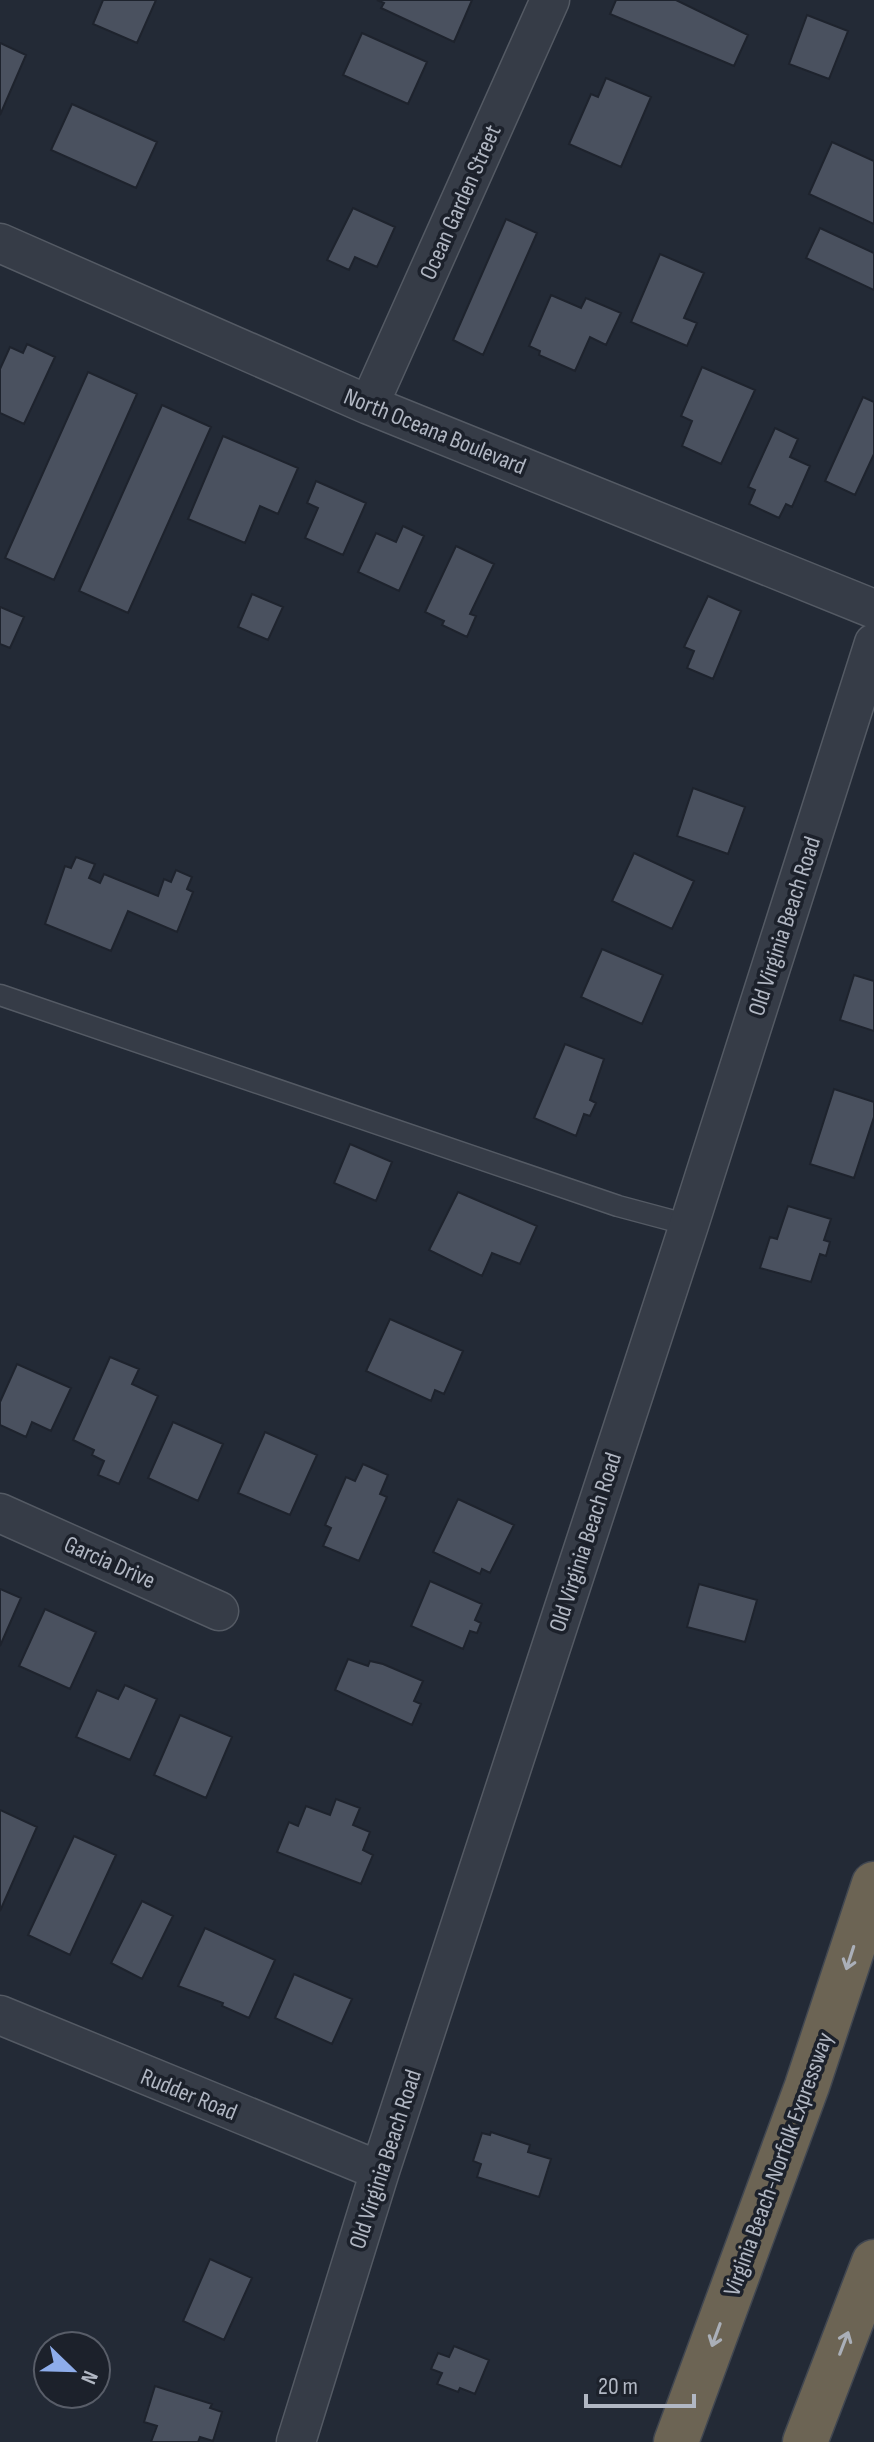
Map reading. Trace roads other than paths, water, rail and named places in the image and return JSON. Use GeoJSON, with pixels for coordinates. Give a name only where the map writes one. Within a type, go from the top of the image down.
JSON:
{"type":"FeatureCollection","features":[{"type":"Feature","properties":{"kind":"highway","name":"Virginia Beach-Norfolk Expressway"},"geometry":{"type":"LineString","coordinates":[[676,2442],[807,2086],[874,1884]]}},
{"type":"Feature","properties":{"kind":"highway"},"geometry":{"type":"LineString","coordinates":[[805,2442],[874,2262]]}},
{"type":"Feature","properties":{"kind":"street","name":"Ocean Garden Street"},"geometry":{"type":"LineString","coordinates":[[369,405],[550,0]]}},
{"type":"Feature","properties":{"kind":"street","name":"North Oceana Boulevard"},"geometry":{"type":"LineString","coordinates":[[0,243],[369,405],[874,609]]}},
{"type":"Feature","properties":{"kind":"street","name":"Old Virginia Beach Road"},"geometry":{"type":"LineString","coordinates":[[296,2442],[380,2171],[689,1225],[874,643]]}},
{"type":"Feature","properties":{"kind":"street","name":"Garcia Drive"},"geometry":{"type":"LineString","coordinates":[[0,1513],[219,1611]]}},
{"type":"Feature","properties":{"kind":"street","name":"Rudder Road"},"geometry":{"type":"LineString","coordinates":[[0,2015],[380,2171]]}},
{"type":"Feature","properties":{"kind":"lane"},"geometry":{"type":"LineString","coordinates":[[0,995],[618,1206],[689,1225]]}}]}
